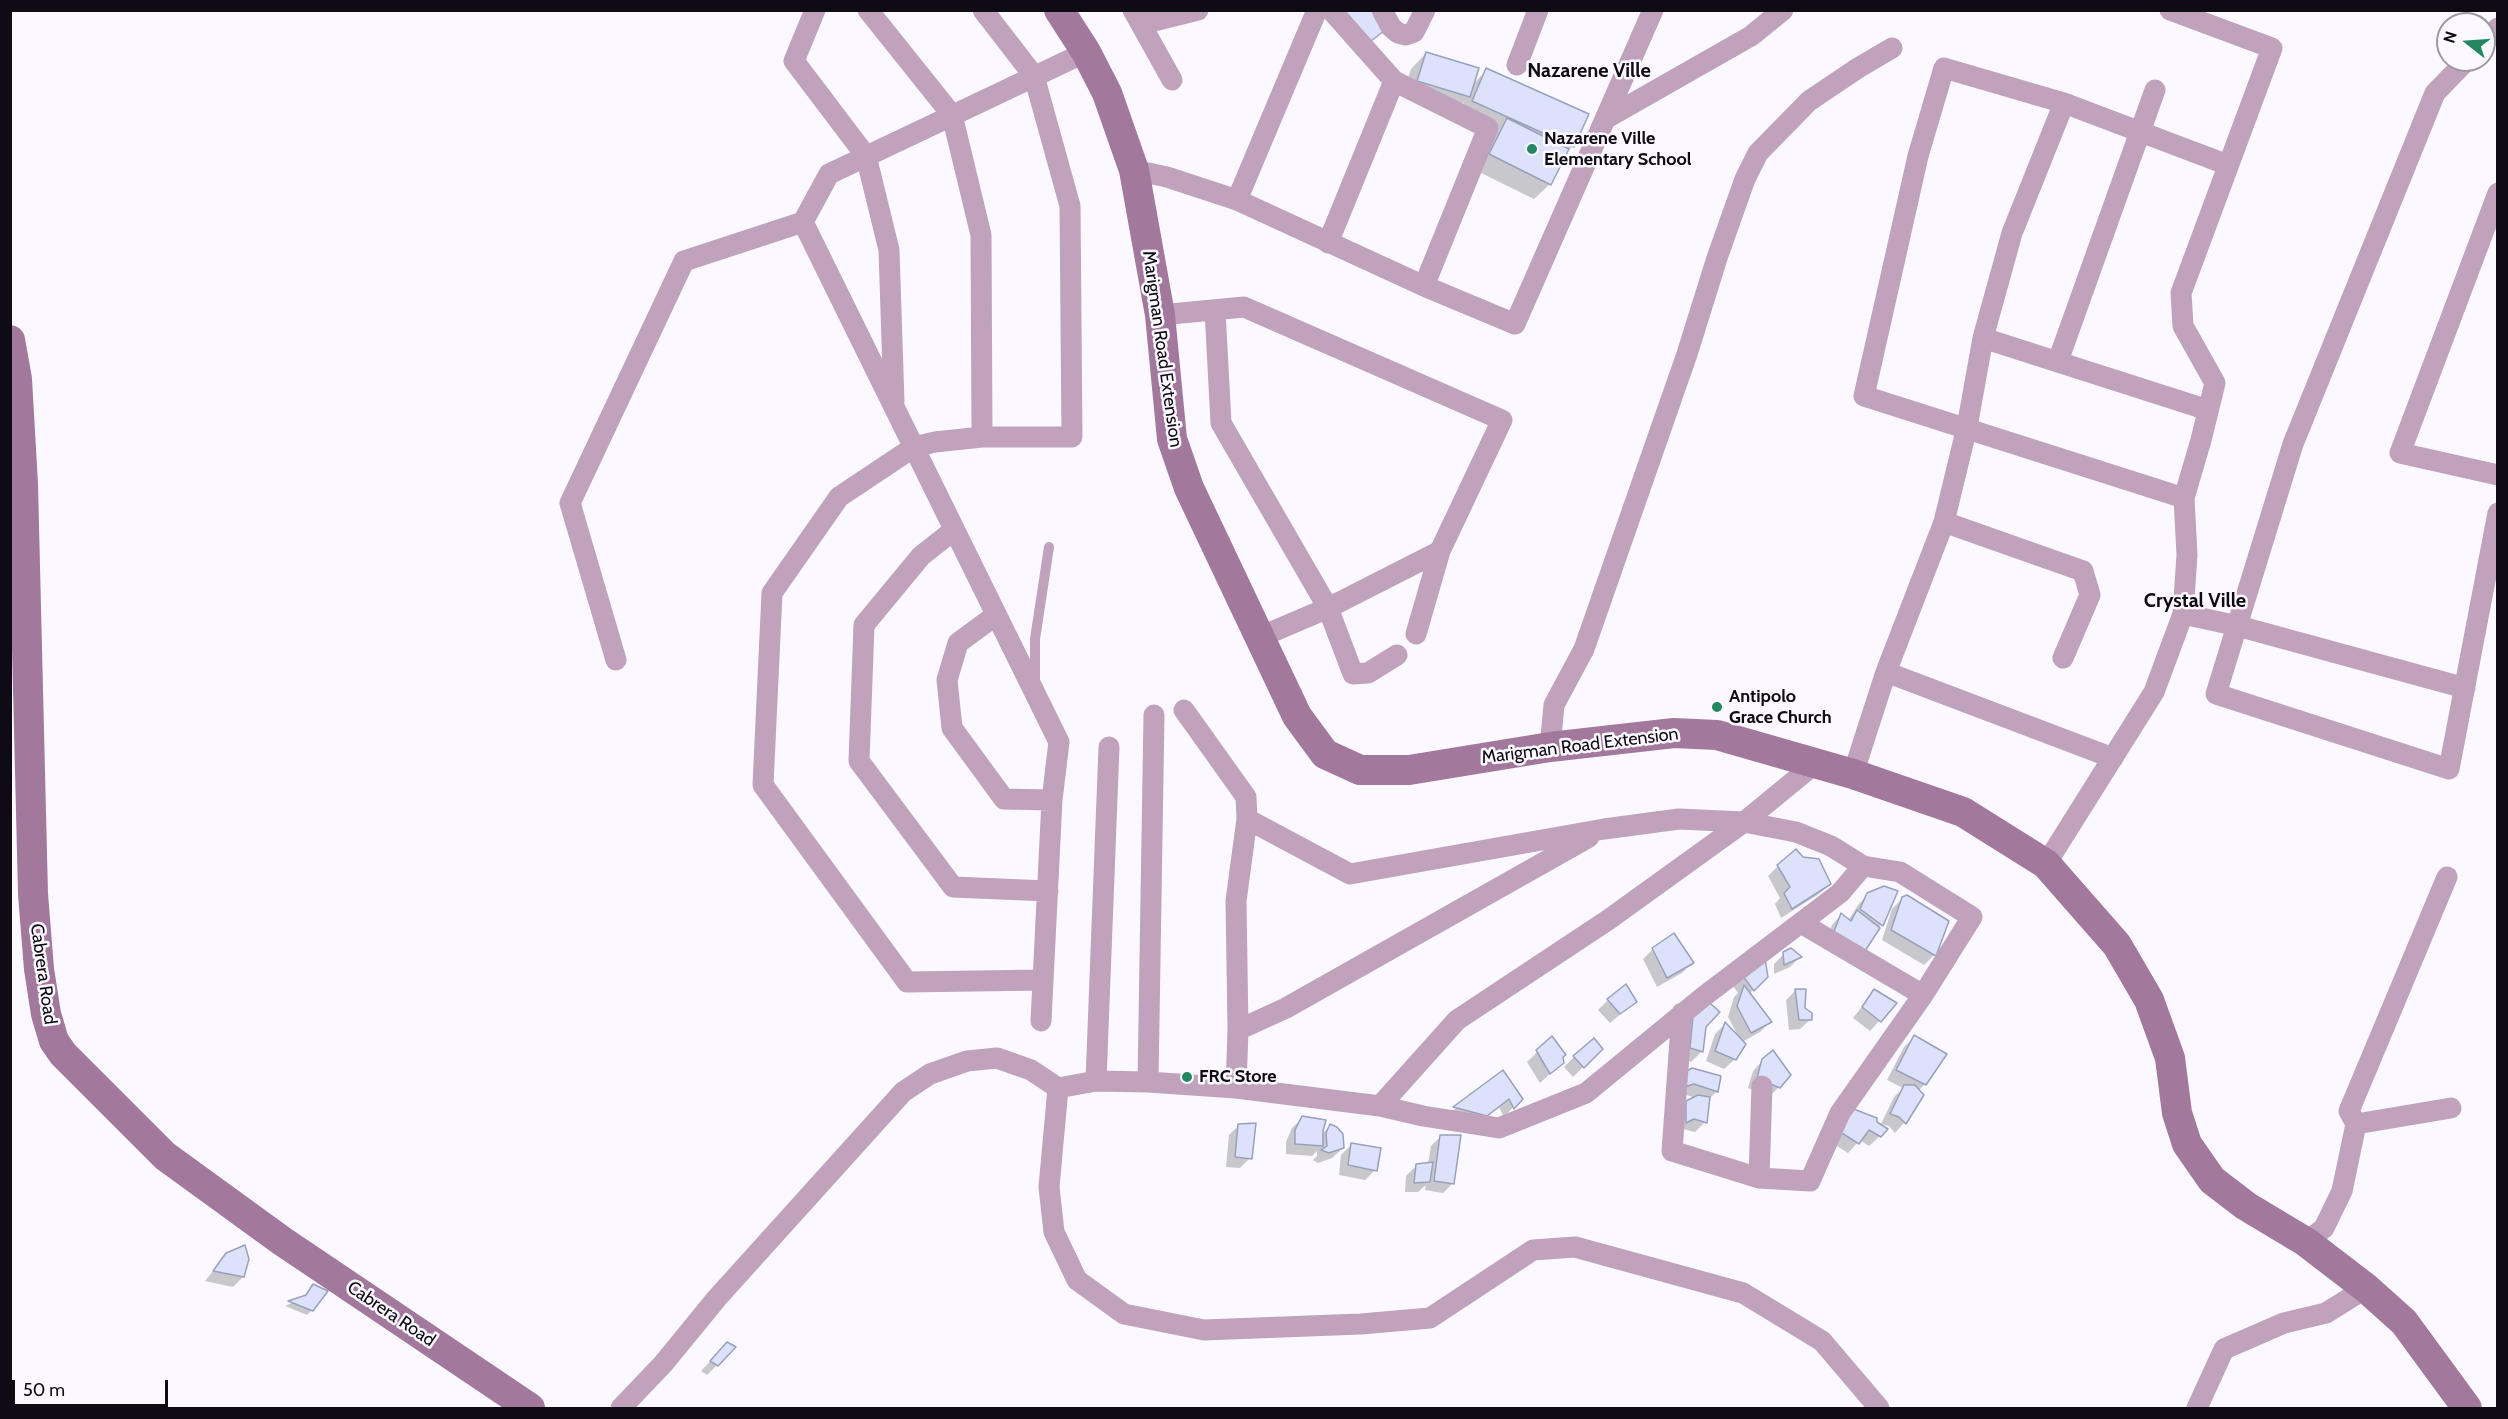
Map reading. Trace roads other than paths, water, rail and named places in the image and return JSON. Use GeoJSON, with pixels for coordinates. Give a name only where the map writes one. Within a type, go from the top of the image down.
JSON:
{"type":"FeatureCollection","features":[{"type":"Feature","properties":{"kind":"street"},"geometry":{"type":"LineString","coordinates":[[814,10],[794,61],[866,156],[889,250],[895,410]]}},
{"type":"Feature","properties":{"kind":"street"},"geometry":{"type":"LineString","coordinates":[[868,10],[952,115],[981,236],[982,437]]}},
{"type":"Feature","properties":{"kind":"street"},"geometry":{"type":"LineString","coordinates":[[983,10],[1034,76],[1070,206],[1072,437],[982,437],[914,447],[839,497],[772,593],[764,784],[907,982],[1043,980]]}},
{"type":"Feature","properties":{"kind":"street","name":"Marigman Road Extension"},"geometry":{"type":"LineString","coordinates":[[1059,10],[1086,52],[1107,93],[1134,170],[1160,315],[1172,439],[1189,488],[1297,716],[1325,754],[1360,770],[1409,770],[1550,747],[1674,733],[1718,735],[1853,774],[1963,812],[2046,864],[2117,945],[2150,1000],[2170,1058],[2177,1113],[2187,1144],[2212,1180],[2246,1206],[2306,1242],[2366,1288],[2404,1322],[2467,1408]]}},
{"type":"Feature","properties":{"kind":"street"},"geometry":{"type":"LineString","coordinates":[[1172,81],[1137,17],[1198,10]]}},
{"type":"Feature","properties":{"kind":"street"},"geometry":{"type":"LineString","coordinates":[[1237,200],[1317,10]]}},
{"type":"Feature","properties":{"kind":"street"},"geometry":{"type":"LineString","coordinates":[[1331,10],[1394,81],[1488,128],[1424,286]]}},
{"type":"Feature","properties":{"kind":"street"},"geometry":{"type":"LineString","coordinates":[[1383,10],[1392,27],[1398,33],[1406,35],[1414,32],[1419,26],[1425,10]]}},
{"type":"Feature","properties":{"kind":"street"},"geometry":{"type":"LineString","coordinates":[[1517,65],[1538,10]]}},
{"type":"Feature","properties":{"kind":"street"},"geometry":{"type":"LineString","coordinates":[[1134,170],[1167,177],[1237,200],[1424,286],[1515,324],[1653,10]]}},
{"type":"Feature","properties":{"kind":"street"},"geometry":{"type":"LineString","coordinates":[[1607,118],[1751,36],[1784,10]]}},
{"type":"Feature","properties":{"kind":"street"},"geometry":{"type":"LineString","coordinates":[[2046,864],[2154,692],[2183,614],[2187,555],[2184,498],[2215,382],[2183,326],[2181,293],[2272,48],[2199,15],[2170,10]]}},
{"type":"Feature","properties":{"kind":"street"},"geometry":{"type":"LineString","coordinates":[[1550,747],[1554,705],[1584,649],[1687,354],[1745,179],[1764,146],[1809,101],[1892,48]]}},
{"type":"Feature","properties":{"kind":"street"},"geometry":{"type":"LineString","coordinates":[[616,660],[570,503],[684,261],[802,222],[829,174],[1086,52]]}},
{"type":"Feature","properties":{"kind":"street"},"geometry":{"type":"LineString","coordinates":[[2184,498],[1864,396],[1918,156],[1944,68],[2064,104],[2228,165]]}},
{"type":"Feature","properties":{"kind":"street"},"geometry":{"type":"LineString","coordinates":[[2455,72],[2435,93],[2293,444],[2216,694],[2448,769],[2498,513]]}},
{"type":"Feature","properties":{"kind":"street"},"geometry":{"type":"LineString","coordinates":[[1328,243],[1394,81]]}},
{"type":"Feature","properties":{"kind":"street"},"geometry":{"type":"LineString","coordinates":[[2058,361],[2155,90]]}},
{"type":"Feature","properties":{"kind":"street"},"geometry":{"type":"LineString","coordinates":[[1853,774],[1886,672],[1944,522],[1967,427],[1983,338],[2012,233],[2064,104]]}},
{"type":"Feature","properties":{"kind":"street"},"geometry":{"type":"LineString","coordinates":[[2498,193],[2400,453],[2498,475]]}},
{"type":"Feature","properties":{"kind":"street"},"geometry":{"type":"LineString","coordinates":[[802,222],[1059,742],[1052,800],[1041,1021]]}},
{"type":"Feature","properties":{"kind":"street"},"geometry":{"type":"LineString","coordinates":[[1160,315],[1244,307],[1502,420],[1440,551],[1416,634]]}},
{"type":"Feature","properties":{"kind":"street"},"geometry":{"type":"LineString","coordinates":[[1215,310],[1221,423],[1328,608],[1353,674],[1368,674],[1397,655]]}},
{"type":"Feature","properties":{"kind":"street"},"geometry":{"type":"LineString","coordinates":[[1983,338],[2208,410]]}},
{"type":"Feature","properties":{"kind":"street","name":"Cabrera Road"},"geometry":{"type":"LineString","coordinates":[[10,340],[18,391],[19,623],[39,969],[46,1014],[54,1041],[63,1054],[165,1156],[266,1230],[530,1408]]}},
{"type":"Feature","properties":{"kind":"street"},"geometry":{"type":"LineString","coordinates":[[1944,522],[2083,571],[2090,595],[2062,658]]}},
{"type":"Feature","properties":{"kind":"street"},"geometry":{"type":"LineString","coordinates":[[954,530],[921,556],[864,625],[859,761],[953,887],[1048,891]]}},
{"type":"Feature","properties":{"kind":"street"},"geometry":{"type":"LineString","coordinates":[[1260,637],[1328,608],[1440,551]]}},
{"type":"Feature","properties":{"kind":"street"},"geometry":{"type":"LineString","coordinates":[[2183,614],[2238,626],[2465,688]]}},
{"type":"Feature","properties":{"kind":"street"},"geometry":{"type":"LineString","coordinates":[[996,615],[958,643],[947,680],[952,728],[1005,799],[1052,800]]}},
{"type":"Feature","properties":{"kind":"street"},"geometry":{"type":"LineString","coordinates":[[1886,672],[2114,758]]}},
{"type":"Feature","properties":{"kind":"street"},"geometry":{"type":"LineString","coordinates":[[1184,710],[1246,796],[1247,819],[1236,901],[1238,1030],[1236,1088]]}},
{"type":"Feature","properties":{"kind":"street"},"geometry":{"type":"LineString","coordinates":[[1148,1082],[1154,715]]}},
{"type":"Feature","properties":{"kind":"street"},"geometry":{"type":"LineString","coordinates":[[1096,1081],[1109,747]]}},
{"type":"Feature","properties":{"kind":"street"},"geometry":{"type":"LineString","coordinates":[[1380,1106],[1457,1020],[1608,920],[1744,822],[1816,763]]}},
{"type":"Feature","properties":{"kind":"street"},"geometry":{"type":"LineString","coordinates":[[1247,819],[1350,874],[1604,829],[1678,819],[1744,822],[1796,832],[1831,846],[1863,866],[1899,872],[1972,917],[1923,995],[1840,1113],[1810,1181],[1759,1178],[1672,1151],[1682,1013]]}},
{"type":"Feature","properties":{"kind":"street"},"geometry":{"type":"LineString","coordinates":[[1238,1030],[1286,1008],[1604,829]]}},
{"type":"Feature","properties":{"kind":"street"},"geometry":{"type":"LineString","coordinates":[[621,1408],[663,1364],[717,1298],[903,1092],[930,1074],[967,1060],[997,1058],[1031,1070],[1058,1088],[1096,1081],[1236,1088],[1380,1106],[1423,1116],[1498,1128],[1586,1093],[1682,1013],[1840,893],[1863,866]]}},
{"type":"Feature","properties":{"kind":"street"},"geometry":{"type":"LineString","coordinates":[[2306,1242],[2324,1228],[2342,1191],[2356,1124],[2349,1110],[2447,877]]}},
{"type":"Feature","properties":{"kind":"street"},"geometry":{"type":"LineString","coordinates":[[1801,924],[1923,995]]}},
{"type":"Feature","properties":{"kind":"street"},"geometry":{"type":"LineString","coordinates":[[1759,1178],[1762,1086]]}},
{"type":"Feature","properties":{"kind":"street"},"geometry":{"type":"LineString","coordinates":[[1058,1088],[1049,1187],[1054,1232],[1077,1280],[1124,1314],[1204,1330],[1361,1324],[1430,1318],[1533,1250],[1575,1247],[1743,1293],[1822,1341],[1879,1408]]}},
{"type":"Feature","properties":{"kind":"street"},"geometry":{"type":"LineString","coordinates":[[2356,1124],[2451,1108]]}},
{"type":"Feature","properties":{"kind":"street"},"geometry":{"type":"LineString","coordinates":[[2197,1408],[2224,1349],[2284,1323],[2325,1313],[2366,1288]]}},
{"type":"Feature","properties":{"kind":"lane"},"geometry":{"type":"LineString","coordinates":[[1035,692],[1035,639],[1049,547]]}},
{"type":"Feature","properties":{"kind":"place","name":"Nazarene Ville Elementary School"},"geometry":{"type":"Point","coordinates":[1532,149]}},
{"type":"Feature","properties":{"kind":"place","name":"Antipolo Grace Church"},"geometry":{"type":"Point","coordinates":[1717,707]}},
{"type":"Feature","properties":{"kind":"place","name":"FRC Store"},"geometry":{"type":"Point","coordinates":[1187,1077]}},
{"type":"Feature","properties":{"kind":"district","name":"Nazarene Ville"},"geometry":{"type":"Point","coordinates":[1589,71]}},
{"type":"Feature","properties":{"kind":"district","name":"Crystal Ville"},"geometry":{"type":"Point","coordinates":[2195,601]}}]}
